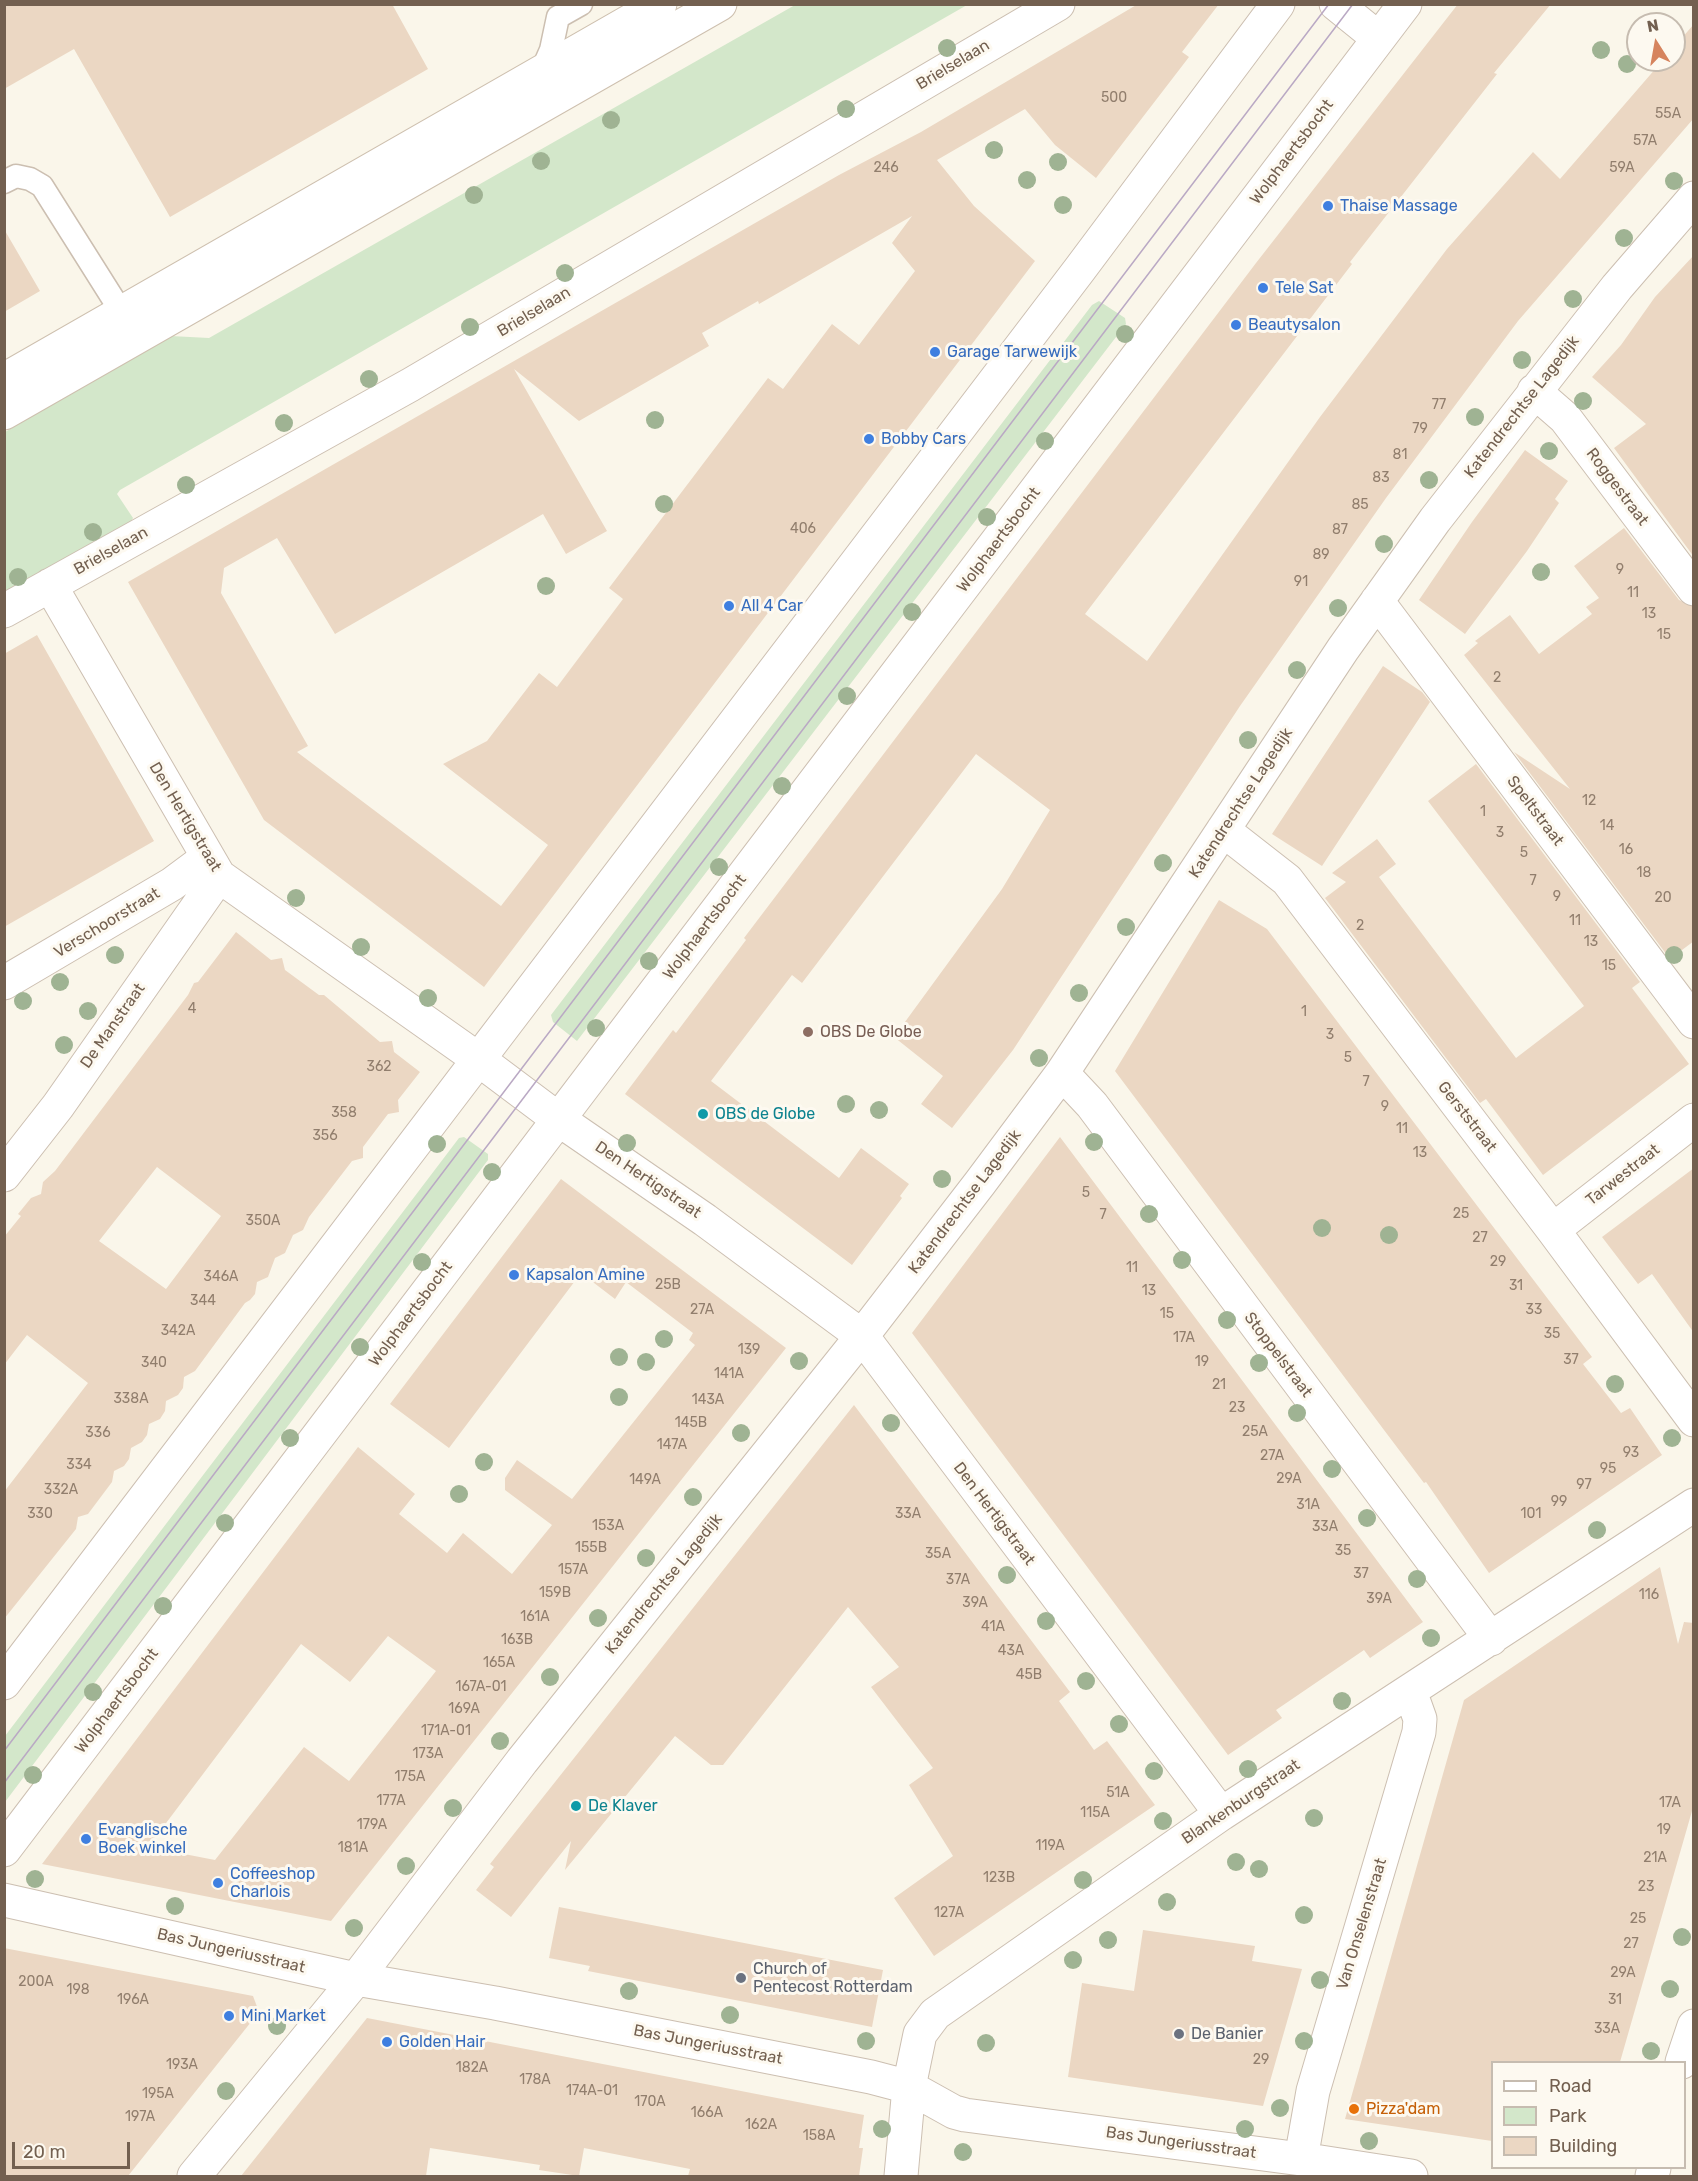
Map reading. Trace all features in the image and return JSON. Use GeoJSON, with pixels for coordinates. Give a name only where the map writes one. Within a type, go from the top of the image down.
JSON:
{"type":"FeatureCollection","features":[{"type":"Feature","properties":{"kind":"street"},"geometry":{"type":"LineString","coordinates":[[4,413],[129,324],[541,73],[660,4]]}},
{"type":"Feature","properties":{"kind":"street"},"geometry":{"type":"LineString","coordinates":[[4,380],[129,324],[720,4]]}},
{"type":"Feature","properties":{"kind":"street","name":"Brielselaan"},"geometry":{"type":"LineString","coordinates":[[4,611],[410,386],[1058,4]]}},
{"type":"Feature","properties":{"kind":"street"},"geometry":{"type":"LineString","coordinates":[[4,1683],[1087,260],[1278,4]]}},
{"type":"Feature","properties":{"kind":"street"},"geometry":{"type":"LineString","coordinates":[[1336,4],[1378,38]]}},
{"type":"Feature","properties":{"kind":"street","name":"Wolphaertsbocht"},"geometry":{"type":"LineString","coordinates":[[4,1850],[1406,4]]}},
{"type":"Feature","properties":{"kind":"street","name":"Katendrechtse Lagedijk"},"geometry":{"type":"LineString","coordinates":[[194,2176],[356,1979],[530,1752],[862,1336],[1062,1073],[1377,601],[1482,457],[1617,287],[1694,198]]}},
{"type":"Feature","properties":{"kind":"street","name":"Roggestraat"},"geometry":{"type":"LineString","coordinates":[[1534,391],[1565,418],[1694,589]]}},
{"type":"Feature","properties":{"kind":"street","name":"Den Hertigstraat"},"geometry":{"type":"LineString","coordinates":[[50,585],[213,867],[558,1119],[705,1220],[862,1336],[1221,1814]]}},
{"type":"Feature","properties":{"kind":"street","name":"Speltstraat"},"geometry":{"type":"LineString","coordinates":[[1377,601],[1694,1022]]}},
{"type":"Feature","properties":{"kind":"street","name":"Gerststraat"},"geometry":{"type":"LineString","coordinates":[[1223,830],[1287,880],[1694,1420]]}},
{"type":"Feature","properties":{"kind":"street","name":"Verschoorstraat"},"geometry":{"type":"LineString","coordinates":[[4,983],[172,884],[213,867]]}},
{"type":"Feature","properties":{"kind":"street","name":"De Manstraat"},"geometry":{"type":"LineString","coordinates":[[4,1175],[57,1106],[213,867]]}},
{"type":"Feature","properties":{"kind":"street","name":"Stoppelstraat"},"geometry":{"type":"LineString","coordinates":[[1062,1073],[1092,1105],[1491,1639]]}},
{"type":"Feature","properties":{"kind":"street","name":"Tarwestraat"},"geometry":{"type":"LineString","coordinates":[[1553,1230],[1694,1120]]}},
{"type":"Feature","properties":{"kind":"street","name":"Blankenburgstraat"},"geometry":{"type":"LineString","coordinates":[[901,2176],[909,2087],[920,2034],[935,2014],[1221,1814],[1694,1505]]}},
{"type":"Feature","properties":{"kind":"street","name":"Van Onselenstraat"},"geometry":{"type":"LineString","coordinates":[[1301,2159],[1313,2091],[1419,1732],[1420,1719],[1410,1691]]}},
{"type":"Feature","properties":{"kind":"street","name":"Bas Jungeriusstraat"},"geometry":{"type":"LineString","coordinates":[[4,1900],[356,1979],[495,2003],[871,2077],[909,2087],[954,2112],[965,2115],[1301,2159],[1411,2176]]}},
{"type":"Feature","properties":{"kind":"street"},"geometry":{"type":"LineString","coordinates":[[1682,2061],[1694,2026]]}},
{"type":"Feature","properties":{"kind":"lane"},"geometry":{"type":"LineString","coordinates":[[541,73],[551,50],[558,17],[581,4]]}},
{"type":"Feature","properties":{"kind":"lane"},"geometry":{"type":"LineString","coordinates":[[4,182],[16,176],[30,179],[42,186],[129,324]]}},
{"type":"Feature","properties":{"kind":"green space"},"geometry":{"type":"Polygon","coordinates":[[[795,5],[967,5],[120,490],[117,494],[133,518],[129,525],[5,600],[5,432],[171,336],[209,338],[795,5]]]}},
{"type":"Feature","properties":{"kind":"green space"},"geometry":{"type":"Polygon","coordinates":[[[1099,301],[1125,318],[1126,324],[577,1041],[553,1022],[551,1015],[1092,305],[1099,301]]]}},
{"type":"Feature","properties":{"kind":"green space"},"geometry":{"type":"Polygon","coordinates":[[[464,1137],[488,1154],[488,1160],[5,1802],[5,1736],[459,1138],[464,1137]]]}},
{"type":"Feature","properties":{"kind":"building"},"geometry":{"type":"Polygon","coordinates":[[[4,4],[392,4],[428,69],[170,217],[74,49],[4,89],[4,4]]]}},
{"type":"Feature","properties":{"kind":"building"},"geometry":{"type":"Polygon","coordinates":[[[1138,4],[1219,4],[1182,52],[1189,57],[1096,178],[1055,145],[1025,109],[937,160],[974,206],[1035,261],[484,987],[264,820],[128,582],[839,175],[921,132],[1138,4]],[[912,216],[759,304],[758,301],[702,333],[709,346],[579,421],[514,369],[607,531],[566,554],[543,514],[335,634],[277,538],[224,568],[221,593],[308,746],[297,752],[501,906],[548,845],[443,764],[487,741],[539,673],[557,687],[623,599],[609,588],[768,378],[783,389],[832,324],[859,345],[915,271],[892,243],[912,216]]]}},
{"type":"Feature","properties":{"kind":"building"},"geometry":{"type":"Polygon","coordinates":[[[1458,4],[1551,4],[1494,73],[1497,74],[1350,262],[1352,264],[1085,614],[1147,661],[1320,417],[1447,249],[1533,152],[1560,179],[1653,72],[1686,72],[1686,33],[1694,24],[1694,118],[1518,321],[1386,498],[1240,706],[1013,1050],[952,1128],[921,1104],[943,1076],[894,1037],[1002,889],[1050,810],[976,754],[802,983],[792,975],[711,1081],[839,1178],[861,1148],[909,1184],[900,1196],[902,1198],[852,1265],[625,1094],[673,1030],[676,1033],[746,940],[744,938],[1256,263],[1458,4]]]}},
{"type":"Feature","properties":{"kind":"building"},"geometry":{"type":"Polygon","coordinates":[[[4,229],[40,291],[4,312],[4,229]]]}},
{"type":"Feature","properties":{"kind":"building"},"geometry":{"type":"Polygon","coordinates":[[[1694,255],[1694,557],[1614,448],[1646,424],[1592,377],[1621,345],[1655,297],[1694,255]]]}},
{"type":"Feature","properties":{"kind":"building"},"geometry":{"type":"Polygon","coordinates":[[[1525,450],[1568,481],[1555,499],[1559,503],[1527,551],[1465,634],[1419,600],[1525,450]]]}},
{"type":"Feature","properties":{"kind":"building"},"geometry":{"type":"Polygon","coordinates":[[[1624,528],[1679,600],[1694,607],[1694,941],[1670,959],[1514,752],[1570,789],[1464,655],[1478,643],[1475,641],[1510,615],[1539,654],[1592,614],[1586,607],[1599,598],[1574,566],[1624,528]]]}},
{"type":"Feature","properties":{"kind":"building"},"geometry":{"type":"Polygon","coordinates":[[[37,635],[154,841],[4,927],[4,654],[37,635]]]}},
{"type":"Feature","properties":{"kind":"building"},"geometry":{"type":"Polygon","coordinates":[[[1383,666],[1422,692],[1430,702],[1322,866],[1272,834],[1383,666]]]}},
{"type":"Feature","properties":{"kind":"building"},"geometry":{"type":"Polygon","coordinates":[[[1476,764],[1640,982],[1632,988],[1689,1064],[1543,1175],[1486,1099],[1480,1103],[1325,898],[1346,882],[1332,873],[1377,839],[1396,864],[1379,877],[1516,1058],[1584,1006],[1428,801],[1476,764]]]}},
{"type":"Feature","properties":{"kind":"building"},"geometry":{"type":"Polygon","coordinates":[[[1219,900],[1267,929],[1592,1357],[1583,1364],[1621,1413],[1630,1408],[1662,1455],[1489,1573],[1426,1482],[1424,1483],[1115,1071],[1219,900]]]}},
{"type":"Feature","properties":{"kind":"building"},"geometry":{"type":"Polygon","coordinates":[[[236,932],[271,960],[282,958],[285,970],[319,995],[324,995],[380,1042],[392,1041],[394,1052],[420,1072],[398,1100],[399,1112],[388,1114],[363,1147],[363,1158],[352,1161],[309,1217],[303,1230],[293,1235],[285,1253],[275,1258],[268,1277],[257,1282],[255,1294],[245,1303],[195,1371],[184,1377],[183,1388],[178,1395],[166,1401],[165,1411],[160,1419],[149,1424],[147,1435],[142,1442],[131,1448],[129,1459],[124,1466],[114,1471],[112,1482],[88,1514],[78,1517],[76,1529],[4,1619],[4,1492],[88,1383],[27,1335],[4,1365],[4,1237],[21,1216],[18,1214],[31,1198],[41,1194],[43,1182],[55,1171],[188,995],[194,983],[198,982],[236,932]],[[157,1167],[99,1241],[166,1289],[221,1216],[157,1167]]]}},
{"type":"Feature","properties":{"kind":"building"},"geometry":{"type":"Polygon","coordinates":[[[1060,1137],[1423,1622],[1370,1658],[1364,1650],[1276,1710],[1282,1718],[1228,1755],[912,1333],[1060,1137]]]}},
{"type":"Feature","properties":{"kind":"building"},"geometry":{"type":"Polygon","coordinates":[[[1694,1168],[1694,1333],[1652,1274],[1638,1284],[1602,1237],[1694,1168]]]}},
{"type":"Feature","properties":{"kind":"building"},"geometry":{"type":"Polygon","coordinates":[[[561,1179],[786,1348],[331,1921],[42,1864],[358,1447],[415,1494],[399,1514],[447,1553],[463,1533],[512,1574],[552,1525],[505,1490],[505,1478],[517,1460],[572,1499],[695,1345],[689,1340],[693,1333],[626,1282],[615,1299],[581,1273],[449,1448],[390,1404],[561,1179]],[[388,1636],[350,1682],[301,1644],[148,1847],[215,1860],[304,1747],[349,1781],[436,1671],[388,1636]]]}},
{"type":"Feature","properties":{"kind":"building"},"geometry":{"type":"Polygon","coordinates":[[[854,1405],[1070,1692],[1059,1701],[1094,1750],[1107,1741],[1155,1805],[934,1956],[894,1898],[953,1856],[909,1785],[933,1768],[871,1687],[899,1667],[848,1607],[723,1765],[711,1765],[675,1736],[565,1870],[571,1841],[511,1917],[476,1890],[494,1867],[490,1864],[854,1405]]]}},
{"type":"Feature","properties":{"kind":"building"},"geometry":{"type":"Polygon","coordinates":[[[1660,1567],[1678,1644],[1684,1622],[1694,1623],[1694,1804],[1620,2061],[1491,2061],[1491,2141],[1345,2119],[1464,1700],[1660,1567]]]}},
{"type":"Feature","properties":{"kind":"building"},"geometry":{"type":"Polygon","coordinates":[[[559,1907],[883,1970],[872,2027],[588,1971],[590,1966],[549,1958],[559,1907]]]}},
{"type":"Feature","properties":{"kind":"building","name":"De Banier"},"geometry":{"type":"Polygon","coordinates":[[[1143,1930],[1255,1946],[1252,1961],[1302,1969],[1263,2106],[1068,2077],[1082,1983],[1134,1991],[1143,1930]]]}},
{"type":"Feature","properties":{"kind":"building"},"geometry":{"type":"Polygon","coordinates":[[[4,1948],[253,1996],[259,2012],[128,2176],[4,2176],[4,1948]]]}},
{"type":"Feature","properties":{"kind":"building"},"geometry":{"type":"Polygon","coordinates":[[[367,2018],[864,2115],[859,2148],[863,2148],[859,2176],[688,2176],[690,2169],[584,2148],[579,2176],[539,2170],[540,2165],[430,2148],[426,2176],[241,2176],[367,2018]]]}},
{"type":"Feature","properties":{"kind":"tram line"},"geometry":{"type":"LineString","coordinates":[[4,1751],[1329,4]]}},
{"type":"Feature","properties":{"kind":"tram line"},"geometry":{"type":"LineString","coordinates":[[4,1783],[1353,4]]}},
{"type":"Feature","properties":{"kind":"place","name":"Thaise Massage"},"geometry":{"type":"Point","coordinates":[1328,206]}},
{"type":"Feature","properties":{"kind":"place","name":"Tele Sat"},"geometry":{"type":"Point","coordinates":[1263,288]}},
{"type":"Feature","properties":{"kind":"place","name":"Beautysalon"},"geometry":{"type":"Point","coordinates":[1236,325]}},
{"type":"Feature","properties":{"kind":"place","name":"Garage Tarwewijk"},"geometry":{"type":"Point","coordinates":[935,352]}},
{"type":"Feature","properties":{"kind":"place","name":"Bobby Cars"},"geometry":{"type":"Point","coordinates":[869,439]}},
{"type":"Feature","properties":{"kind":"place","name":"All 4 Car"},"geometry":{"type":"Point","coordinates":[729,606]}},
{"type":"Feature","properties":{"kind":"place","name":"OBS De Globe"},"geometry":{"type":"Point","coordinates":[808,1032]}},
{"type":"Feature","properties":{"kind":"place","name":"OBS de Globe"},"geometry":{"type":"Point","coordinates":[703,1114]}},
{"type":"Feature","properties":{"kind":"place","name":"Kapsalon Amine"},"geometry":{"type":"Point","coordinates":[514,1275]}},
{"type":"Feature","properties":{"kind":"place","name":"De Klaver"},"geometry":{"type":"Point","coordinates":[576,1806]}},
{"type":"Feature","properties":{"kind":"place","name":"Evanglische Boek winkel"},"geometry":{"type":"Point","coordinates":[86,1839]}},
{"type":"Feature","properties":{"kind":"place","name":"Coffeeshop Charlois"},"geometry":{"type":"Point","coordinates":[218,1883]}},
{"type":"Feature","properties":{"kind":"place","name":"Church of Pentecost Rotterdam"},"geometry":{"type":"Point","coordinates":[741,1978]}},
{"type":"Feature","properties":{"kind":"place","name":"Mini Market"},"geometry":{"type":"Point","coordinates":[229,2016]}},
{"type":"Feature","properties":{"kind":"place","name":"De Banier"},"geometry":{"type":"Point","coordinates":[1179,2034]}},
{"type":"Feature","properties":{"kind":"place","name":"Golden Hair"},"geometry":{"type":"Point","coordinates":[387,2042]}},
{"type":"Feature","properties":{"kind":"place","name":"Pizza'dam"},"geometry":{"type":"Point","coordinates":[1354,2109]}}]}
